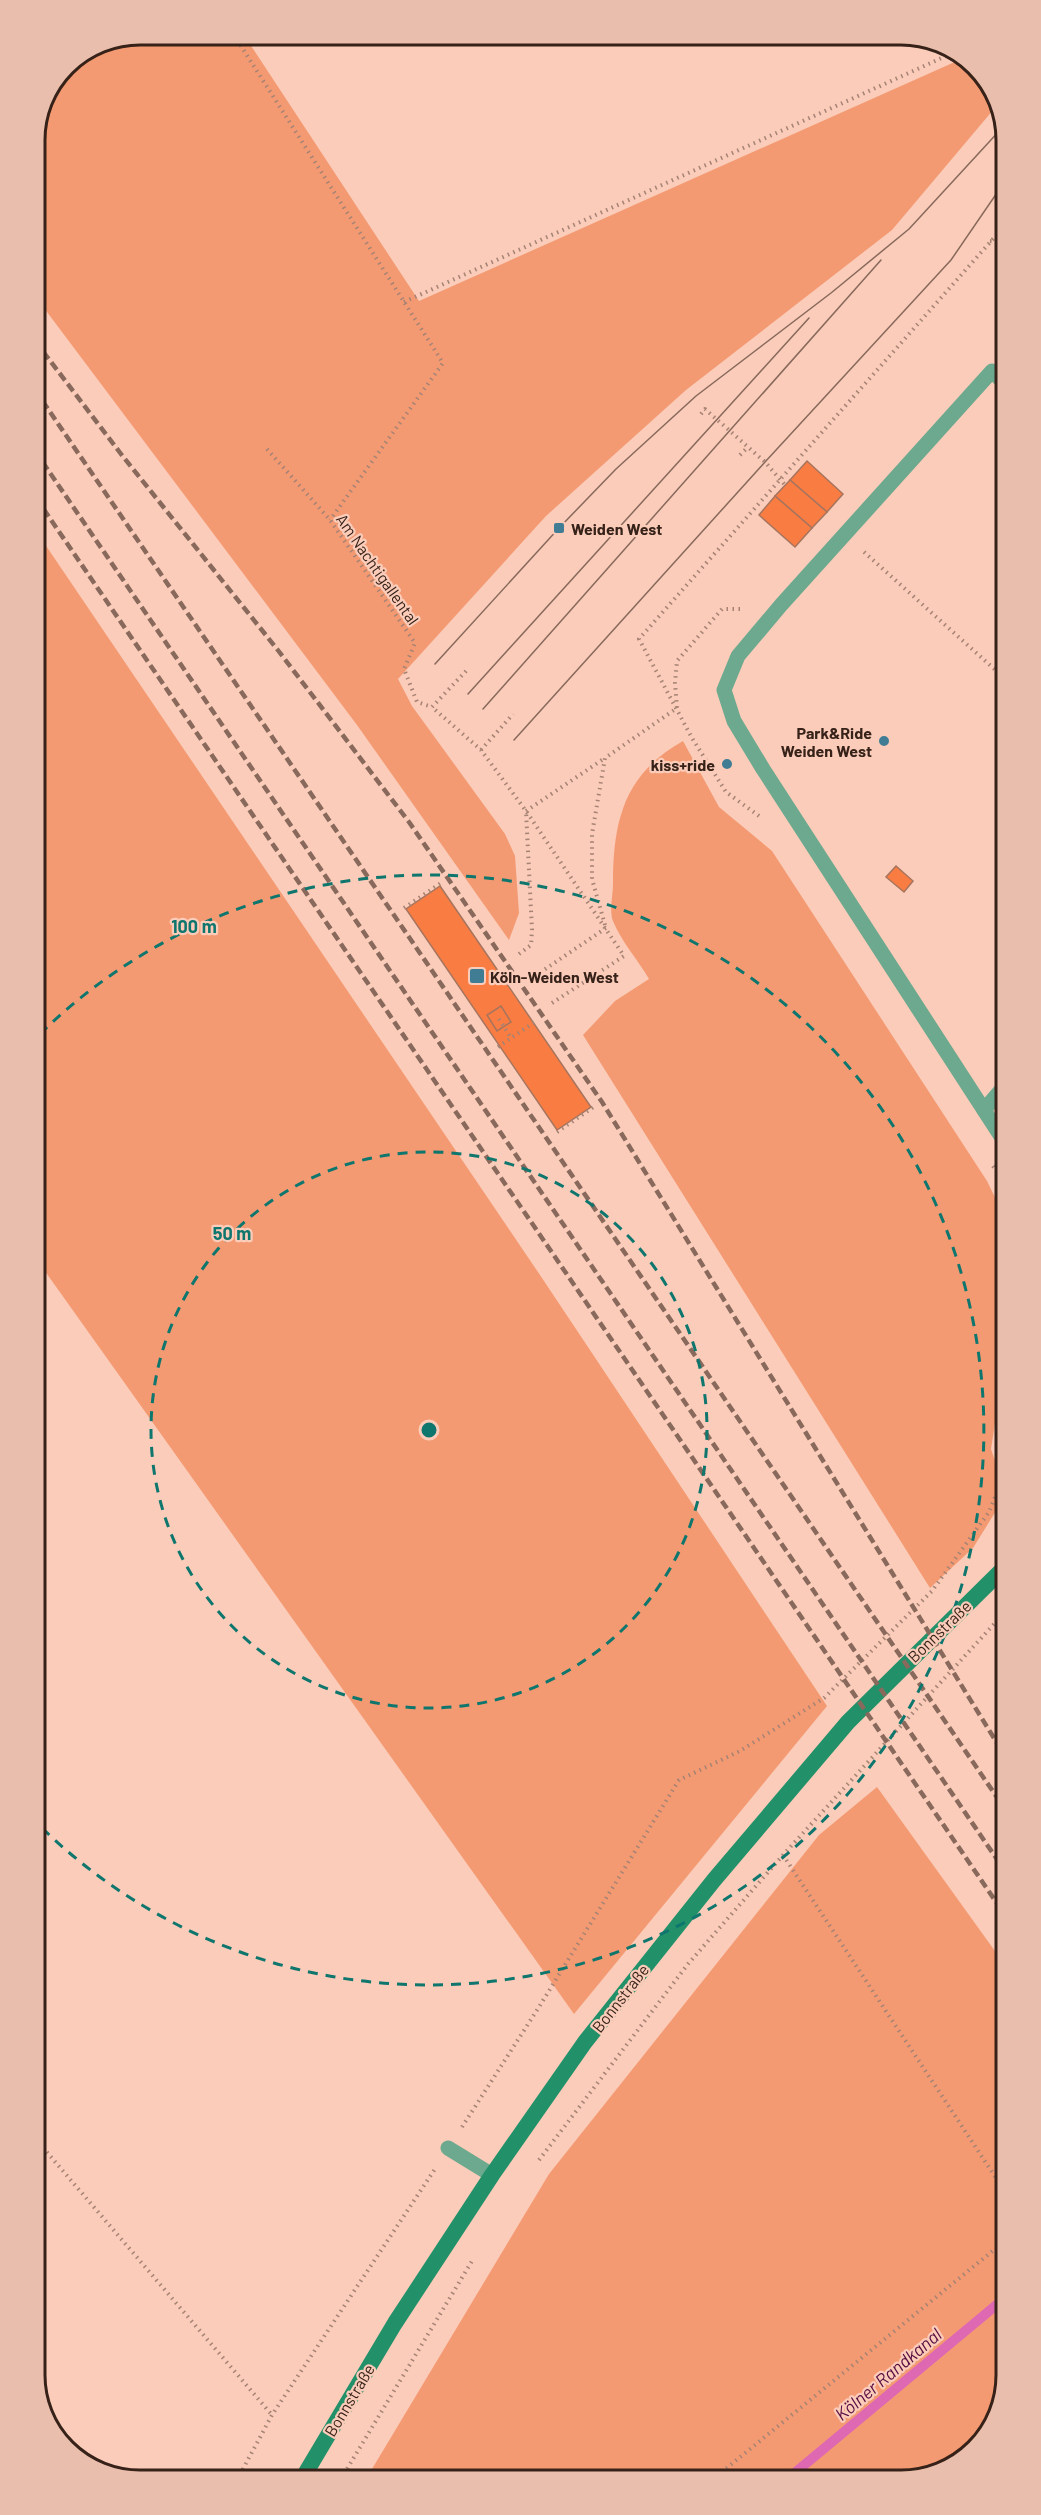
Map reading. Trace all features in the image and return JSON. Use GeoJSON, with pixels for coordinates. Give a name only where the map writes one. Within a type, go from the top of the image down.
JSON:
{"type":"FeatureCollection","features":[{"type":"Feature","properties":{"kind":"main road","name":"Bonnstraße"},"geometry":{"type":"LineString","coordinates":[[307,2470],[395,2323],[492,2175],[585,2042],[721,1871],[865,1703],[996,1576]]}},
{"type":"Feature","properties":{"kind":"lane"},"geometry":{"type":"LineString","coordinates":[[996,375],[992,371],[738,656],[724,690],[734,721],[763,769],[996,1129]]}},
{"type":"Feature","properties":{"kind":"lane"},"geometry":{"type":"LineString","coordinates":[[984,1110],[996,1096]]}},
{"type":"Feature","properties":{"kind":"lane"},"geometry":{"type":"LineString","coordinates":[[448,2148],[492,2175]]}},
{"type":"Feature","properties":{"kind":"path"},"geometry":{"type":"LineString","coordinates":[[241,45],[443,363],[330,520]]}},
{"type":"Feature","properties":{"kind":"path"},"geometry":{"type":"LineString","coordinates":[[404,302],[945,57]]}},
{"type":"Feature","properties":{"kind":"path"},"geometry":{"type":"LineString","coordinates":[[639,639],[996,235]]}},
{"type":"Feature","properties":{"kind":"path"},"geometry":{"type":"LineString","coordinates":[[990,241],[996,242]]}},
{"type":"Feature","properties":{"kind":"path"},"geometry":{"type":"LineString","coordinates":[[701,414],[705,409],[748,447],[785,485]]}},
{"type":"Feature","properties":{"kind":"path"},"geometry":{"type":"LineString","coordinates":[[740,455],[748,447]]}},
{"type":"Feature","properties":{"kind":"path","name":"Am Nachtigallental"},"geometry":{"type":"LineString","coordinates":[[267,449],[330,520],[415,643],[404,669],[417,702],[432,707]]}},
{"type":"Feature","properties":{"kind":"path"},"geometry":{"type":"LineString","coordinates":[[845,534],[996,671]]}},
{"type":"Feature","properties":{"kind":"path"},"geometry":{"type":"LineString","coordinates":[[526,811],[677,708],[675,684],[677,661],[722,609],[742,610],[747,607]]}},
{"type":"Feature","properties":{"kind":"path"},"geometry":{"type":"LineString","coordinates":[[466,671],[432,707],[481,750],[526,811],[624,956],[552,1003]]}},
{"type":"Feature","properties":{"kind":"path"},"geometry":{"type":"LineString","coordinates":[[481,750],[513,714]]}},
{"type":"Feature","properties":{"kind":"path"},"geometry":{"type":"LineString","coordinates":[[605,758],[592,834],[592,879],[606,928]]}},
{"type":"Feature","properties":{"kind":"path"},"geometry":{"type":"LineString","coordinates":[[519,954],[531,945],[532,930],[526,811]]}},
{"type":"Feature","properties":{"kind":"path"},"geometry":{"type":"LineString","coordinates":[[404,908],[441,883]]}},
{"type":"Feature","properties":{"kind":"path"},"geometry":{"type":"LineString","coordinates":[[535,976],[606,928]]}},
{"type":"Feature","properties":{"kind":"path"},"geometry":{"type":"LineString","coordinates":[[499,1019],[511,1038]]}},
{"type":"Feature","properties":{"kind":"path"},"geometry":{"type":"LineString","coordinates":[[498,1047],[536,1021]]}},
{"type":"Feature","properties":{"kind":"path"},"geometry":{"type":"LineString","coordinates":[[557,1132],[595,1107]]}},
{"type":"Feature","properties":{"kind":"path"},"geometry":{"type":"LineString","coordinates":[[242,2470],[272,2415],[539,2007],[679,1780],[740,1751],[824,1698],[932,1591],[989,1512],[996,1495]]}},
{"type":"Feature","properties":{"kind":"path"},"geometry":{"type":"LineString","coordinates":[[536,2164],[688,1964],[783,1855],[996,1622]]}},
{"type":"Feature","properties":{"kind":"path"},"geometry":{"type":"LineString","coordinates":[[783,1855],[996,2178]]}},
{"type":"Feature","properties":{"kind":"path"},"geometry":{"type":"LineString","coordinates":[[45,2150],[272,2415]]}},
{"type":"Feature","properties":{"kind":"path"},"geometry":{"type":"LineString","coordinates":[[724,2470],[996,2248]]}},
{"type":"Feature","properties":{"kind":"path"},"geometry":{"type":"LineString","coordinates":[[346,2470],[473,2259]]}},
{"type":"Feature","properties":{"kind":"shaded area"},"geometry":{"type":"Polygon","coordinates":[[[251,45],[419,301],[954,62],[968,73],[986,98],[991,112],[892,230],[686,390],[546,516],[398,679],[412,706],[505,834],[515,856],[519,913],[509,940],[357,725],[45,309],[45,134],[48,115],[55,98],[77,69],[104,52],[122,47],[251,45]]]}},
{"type":"Feature","properties":{"kind":"shaded area"},"geometry":{"type":"Polygon","coordinates":[[[45,544],[542,1278],[827,1706],[574,2014],[45,1271],[45,544]]]}},
{"type":"Feature","properties":{"kind":"shaded area"},"geometry":{"type":"Polygon","coordinates":[[[683,741],[719,807],[772,851],[987,1181],[996,1200],[996,1417],[991,1449],[996,1464],[996,1511],[973,1548],[930,1588],[583,1035],[615,1001],[649,979],[620,936],[612,917],[611,908],[616,840],[626,801],[647,768],[683,741]]]}},
{"type":"Feature","properties":{"kind":"shaded area"},"geometry":{"type":"Polygon","coordinates":[[[877,1787],[996,1952],[996,2375],[991,2405],[976,2433],[964,2446],[943,2460],[931,2465],[901,2470],[371,2470],[549,2174],[819,1835],[877,1787]]]}},
{"type":"Feature","properties":{"kind":"building"},"geometry":{"type":"Polygon","coordinates":[[[807,461],[843,494],[827,512],[790,480],[807,461]]]}},
{"type":"Feature","properties":{"kind":"building"},"geometry":{"type":"Polygon","coordinates":[[[790,480],[827,512],[812,528],[775,496],[790,480]]]}},
{"type":"Feature","properties":{"kind":"building"},"geometry":{"type":"Polygon","coordinates":[[[775,496],[812,528],[795,547],[759,515],[775,496]]]}},
{"type":"Feature","properties":{"kind":"building"},"geometry":{"type":"Polygon","coordinates":[[[896,866],[913,881],[904,892],[886,877],[896,866]]]}},
{"type":"Feature","properties":{"kind":"building"},"geometry":{"type":"Polygon","coordinates":[[[440,886],[591,1107],[557,1130],[406,909],[440,886]]]}},
{"type":"Feature","properties":{"kind":"building"},"geometry":{"type":"Polygon","coordinates":[[[501,1006],[511,1022],[497,1031],[487,1015],[501,1006]]]}},
{"type":"Feature","properties":{"kind":"waterway","name":"Kölner Randkanal"},"geometry":{"type":"LineString","coordinates":[[798,2470],[996,2305]]}},
{"type":"Feature","properties":{"kind":"tram line"},"geometry":{"type":"LineString","coordinates":[[435,664],[616,469],[696,396],[831,293],[909,229],[995,135]]}},
{"type":"Feature","properties":{"kind":"tram line"},"geometry":{"type":"LineString","coordinates":[[514,740],[951,260],[996,194]]}},
{"type":"Feature","properties":{"kind":"tram line"},"geometry":{"type":"LineString","coordinates":[[483,709],[881,260]]}},
{"type":"Feature","properties":{"kind":"tram line"},"geometry":{"type":"LineString","coordinates":[[468,694],[809,318]]}},
{"type":"Feature","properties":{"kind":"railway"},"geometry":{"type":"LineString","coordinates":[[45,354],[121,454],[277,649],[409,822],[602,1102],[996,1741]]}},
{"type":"Feature","properties":{"kind":"railway"},"geometry":{"type":"LineString","coordinates":[[45,405],[996,1796]]}},
{"type":"Feature","properties":{"kind":"railway"},"geometry":{"type":"LineString","coordinates":[[45,466],[996,1858]]}},
{"type":"Feature","properties":{"kind":"railway"},"geometry":{"type":"LineString","coordinates":[[45,511],[996,1902]]}},
{"type":"Feature","properties":{"kind":"place","name":"Weiden West"},"geometry":{"type":"Point","coordinates":[559,528]}},
{"type":"Feature","properties":{"kind":"place","name":"Park&Ride Weiden West"},"geometry":{"type":"Point","coordinates":[884,741]}},
{"type":"Feature","properties":{"kind":"place","name":"kiss+ride"},"geometry":{"type":"Point","coordinates":[727,764]}},
{"type":"Feature","properties":{"kind":"place","name":"Köln-Weiden West"},"geometry":{"type":"Point","coordinates":[477,976]}}]}
